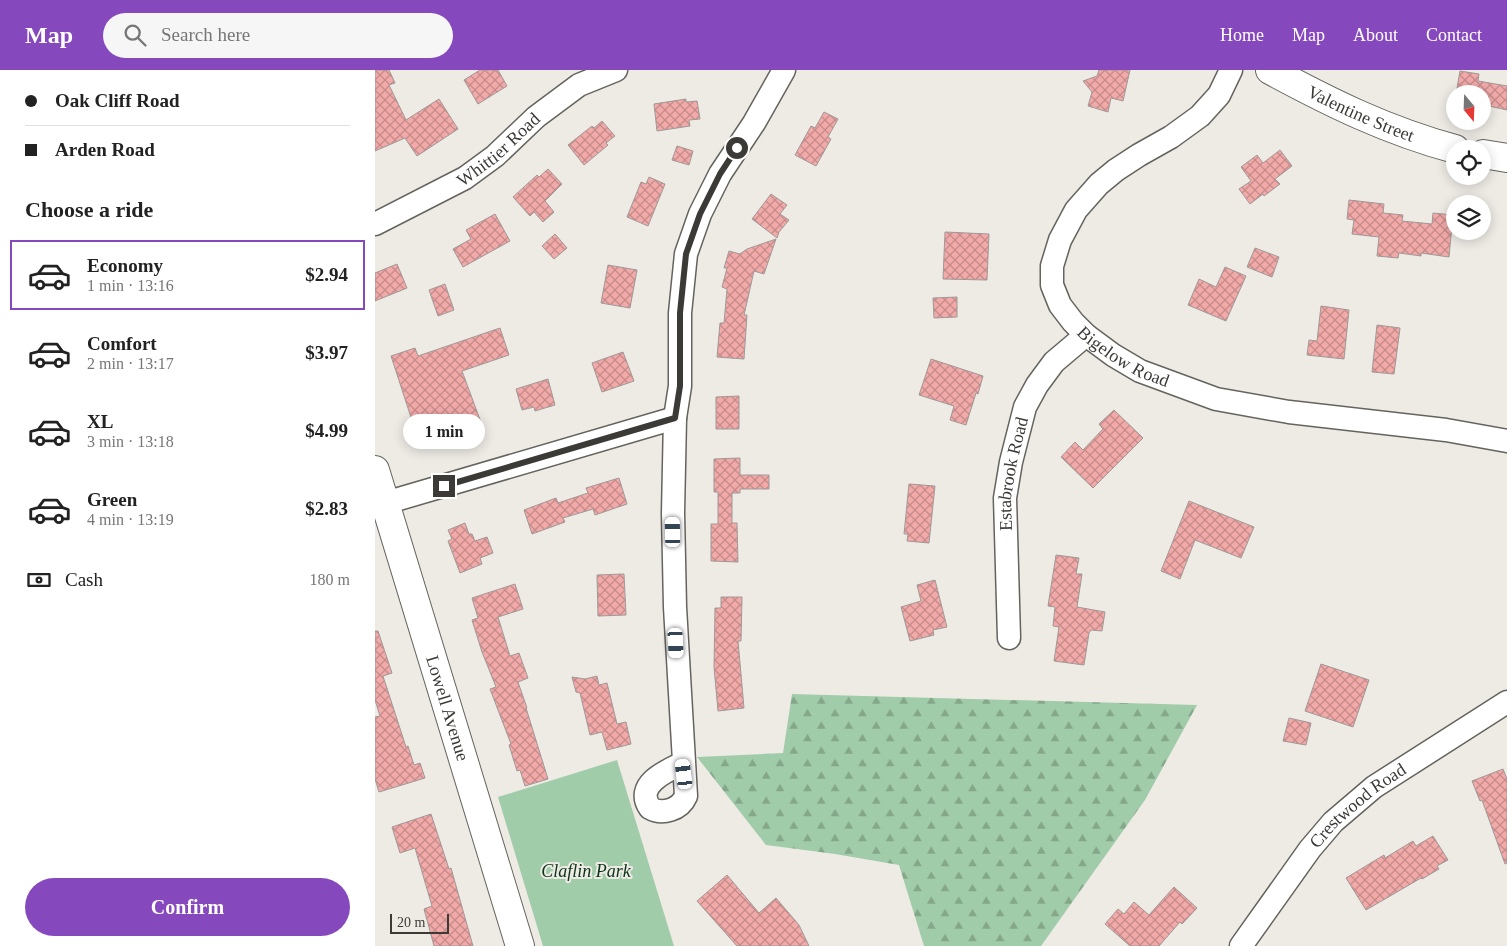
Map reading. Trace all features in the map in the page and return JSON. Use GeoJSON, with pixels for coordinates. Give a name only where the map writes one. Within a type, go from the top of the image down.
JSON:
{"type":"FeatureCollection","features":[{"type":"Feature","properties":{"kind":"street","name":"Whittier Road"},"geometry":{"type":"LineString","coordinates":[[375,224],[465,178],[495,156],[535,117],[579,86],[617,70]]}},
{"type":"Feature","properties":{"kind":"street"},"geometry":{"type":"LineString","coordinates":[[683,764],[674,597],[673,513],[675,418],[680,386],[680,313],[686,254],[700,214],[720,174],[754,123],[784,70]]}},
{"type":"Feature","properties":{"kind":"street","name":"Bigelow Road"},"geometry":{"type":"LineString","coordinates":[[1231,70],[1219,94],[1200,116],[1171,137],[1139,155],[1099,184],[1087,196],[1068,224],[1060,240],[1052,266],[1052,285],[1060,305],[1086,335],[1139,371],[1216,399],[1289,412],[1446,430],[1507,441]]}},
{"type":"Feature","properties":{"kind":"street","name":"Valentine Street"},"geometry":{"type":"LineString","coordinates":[[1270,70],[1337,106],[1417,139],[1446,147]]}},
{"type":"Feature","properties":{"kind":"street"},"geometry":{"type":"LineString","coordinates":[[1491,155],[1507,158]]}},
{"type":"Feature","properties":{"kind":"street","name":"Estabrook Road"},"geometry":{"type":"LineString","coordinates":[[1009,638],[1005,498],[1011,462],[1025,407],[1037,385],[1054,362],[1086,335]]}},
{"type":"Feature","properties":{"kind":"street"},"geometry":{"type":"LineString","coordinates":[[385,503],[675,418]]}},
{"type":"Feature","properties":{"kind":"street","name":"Lowell Avenue"},"geometry":{"type":"LineString","coordinates":[[375,470],[521,946]]}},
{"type":"Feature","properties":{"kind":"street","name":"Crestwood Road"},"geometry":{"type":"LineString","coordinates":[[1241,946],[1310,849],[1333,822],[1374,787],[1507,702]]}},
{"type":"Feature","properties":{"kind":"green space"},"geometry":{"type":"Polygon","coordinates":[[[792,694],[1197,705],[1145,800],[1041,946],[924,946],[899,865],[766,845],[697,757],[783,753],[792,694]]]}},
{"type":"Feature","properties":{"kind":"green space","name":"Claflin Park"},"geometry":{"type":"Polygon","coordinates":[[[617,760],[674,946],[543,946],[498,797],[617,760]]]}},
{"type":"Feature","properties":{"kind":"building"},"geometry":{"type":"Polygon","coordinates":[[[375,70],[389,70],[395,83],[389,85],[406,120],[439,99],[458,129],[417,156],[405,138],[375,151],[375,70]]]}},
{"type":"Feature","properties":{"kind":"building"},"geometry":{"type":"Polygon","coordinates":[[[480,70],[498,70],[507,86],[478,104],[464,80],[480,70]]]}},
{"type":"Feature","properties":{"kind":"building"},"geometry":{"type":"Polygon","coordinates":[[[1099,70],[1130,70],[1123,101],[1111,98],[1108,112],[1088,106],[1092,92],[1083,81],[1097,76],[1099,70]]]}},
{"type":"Feature","properties":{"kind":"building"},"geometry":{"type":"Polygon","coordinates":[[[1460,71],[1479,74],[1478,81],[1507,86],[1507,110],[1491,106],[1491,85],[1458,85],[1460,71]]]}},
{"type":"Feature","properties":{"kind":"building"},"geometry":{"type":"Polygon","coordinates":[[[686,99],[686,102],[697,101],[700,119],[689,120],[690,126],[657,131],[654,104],[686,99]]]}},
{"type":"Feature","properties":{"kind":"building"},"geometry":{"type":"Polygon","coordinates":[[[824,112],[838,119],[828,137],[831,139],[816,166],[795,155],[811,126],[815,128],[824,112]]]}},
{"type":"Feature","properties":{"kind":"building"},"geometry":{"type":"Polygon","coordinates":[[[602,121],[615,136],[606,143],[608,145],[584,165],[568,145],[592,126],[594,128],[602,121]]]}},
{"type":"Feature","properties":{"kind":"building"},"geometry":{"type":"Polygon","coordinates":[[[677,146],[693,151],[689,165],[672,160],[677,146]]]}},
{"type":"Feature","properties":{"kind":"building"},"geometry":{"type":"Polygon","coordinates":[[[1280,150],[1292,166],[1275,179],[1280,184],[1250,204],[1239,189],[1251,181],[1241,167],[1257,155],[1263,163],[1280,150]]]}},
{"type":"Feature","properties":{"kind":"building"},"geometry":{"type":"Polygon","coordinates":[[[548,169],[562,184],[545,201],[554,212],[543,222],[534,212],[530,216],[513,197],[537,175],[539,177],[548,169]]]}},
{"type":"Feature","properties":{"kind":"building"},"geometry":{"type":"Polygon","coordinates":[[[649,177],[665,184],[648,226],[627,217],[641,182],[646,184],[649,177]]]}},
{"type":"Feature","properties":{"kind":"building"},"geometry":{"type":"Polygon","coordinates":[[[771,194],[787,205],[780,214],[789,220],[779,232],[777,238],[752,219],[771,194]]]}},
{"type":"Feature","properties":{"kind":"building"},"geometry":{"type":"Polygon","coordinates":[[[1349,200],[1384,204],[1383,213],[1403,215],[1402,221],[1432,224],[1433,213],[1446,214],[1446,240],[1451,240],[1449,257],[1421,253],[1421,256],[1399,253],[1398,258],[1377,256],[1379,237],[1352,234],[1354,220],[1347,219],[1349,200]]]}},
{"type":"Feature","properties":{"kind":"building"},"geometry":{"type":"Polygon","coordinates":[[[495,214],[510,241],[463,267],[453,249],[471,239],[466,230],[495,214]]]}},
{"type":"Feature","properties":{"kind":"building"},"geometry":{"type":"Polygon","coordinates":[[[945,232],[989,234],[987,280],[943,279],[945,232]]]}},
{"type":"Feature","properties":{"kind":"building"},"geometry":{"type":"Polygon","coordinates":[[[555,234],[567,248],[554,259],[542,246],[555,234]]]}},
{"type":"Feature","properties":{"kind":"building"},"geometry":{"type":"Polygon","coordinates":[[[776,239],[764,274],[754,271],[744,315],[747,315],[744,359],[717,357],[720,323],[724,323],[727,289],[722,287],[727,268],[724,268],[729,251],[740,254],[747,249],[776,239]]]}},
{"type":"Feature","properties":{"kind":"building"},"geometry":{"type":"Polygon","coordinates":[[[1255,248],[1279,257],[1272,277],[1247,267],[1255,248]]]}},
{"type":"Feature","properties":{"kind":"building"},"geometry":{"type":"Polygon","coordinates":[[[397,264],[407,288],[375,301],[375,273],[397,264]]]}},
{"type":"Feature","properties":{"kind":"building"},"geometry":{"type":"Polygon","coordinates":[[[608,265],[637,270],[630,308],[601,303],[608,265]]]}},
{"type":"Feature","properties":{"kind":"building"},"geometry":{"type":"Polygon","coordinates":[[[1225,267],[1246,276],[1226,321],[1188,305],[1199,279],[1216,287],[1225,267]]]}},
{"type":"Feature","properties":{"kind":"building"},"geometry":{"type":"Polygon","coordinates":[[[445,284],[454,310],[438,316],[429,290],[445,284]]]}},
{"type":"Feature","properties":{"kind":"building"},"geometry":{"type":"Polygon","coordinates":[[[957,297],[957,317],[934,318],[933,298],[957,297]]]}},
{"type":"Feature","properties":{"kind":"building"},"geometry":{"type":"Polygon","coordinates":[[[1321,306],[1349,310],[1344,359],[1307,355],[1309,340],[1317,341],[1321,306]]]}},
{"type":"Feature","properties":{"kind":"building"},"geometry":{"type":"Polygon","coordinates":[[[1377,325],[1400,328],[1394,374],[1372,372],[1377,325]]]}},
{"type":"Feature","properties":{"kind":"building"},"geometry":{"type":"Polygon","coordinates":[[[500,328],[509,355],[462,371],[482,425],[448,438],[447,435],[420,445],[391,356],[415,348],[418,356],[500,328]]]}},
{"type":"Feature","properties":{"kind":"building"},"geometry":{"type":"Polygon","coordinates":[[[623,352],[634,381],[602,392],[592,363],[623,352]]]}},
{"type":"Feature","properties":{"kind":"building"},"geometry":{"type":"Polygon","coordinates":[[[931,359],[983,376],[966,425],[950,420],[954,406],[919,395],[931,359]]]}},
{"type":"Feature","properties":{"kind":"building"},"geometry":{"type":"Polygon","coordinates":[[[548,379],[555,405],[535,411],[534,407],[522,410],[516,389],[548,379]]]}},
{"type":"Feature","properties":{"kind":"building"},"geometry":{"type":"Polygon","coordinates":[[[739,396],[739,429],[716,429],[716,397],[739,396]]]}},
{"type":"Feature","properties":{"kind":"building"},"geometry":{"type":"Polygon","coordinates":[[[1114,410],[1143,438],[1093,488],[1061,457],[1075,442],[1083,450],[1103,429],[1099,424],[1114,410]]]}},
{"type":"Feature","properties":{"kind":"building"},"geometry":{"type":"Polygon","coordinates":[[[740,458],[740,475],[769,475],[769,489],[740,489],[740,493],[732,493],[732,523],[737,523],[738,562],[711,561],[711,524],[718,524],[718,492],[714,492],[714,459],[740,458]]]}},
{"type":"Feature","properties":{"kind":"building"},"geometry":{"type":"Polygon","coordinates":[[[619,478],[627,504],[595,515],[593,509],[563,518],[565,522],[532,534],[524,510],[556,498],[558,503],[588,493],[586,488],[619,478]]]}},
{"type":"Feature","properties":{"kind":"building"},"geometry":{"type":"Polygon","coordinates":[[[909,484],[935,486],[929,543],[907,541],[908,534],[904,534],[909,484]]]}},
{"type":"Feature","properties":{"kind":"building"},"geometry":{"type":"Polygon","coordinates":[[[1189,501],[1254,527],[1241,558],[1195,540],[1180,579],[1161,571],[1189,501]]]}},
{"type":"Feature","properties":{"kind":"building"},"geometry":{"type":"Polygon","coordinates":[[[465,523],[469,534],[472,534],[475,541],[487,537],[493,553],[480,558],[482,564],[460,573],[448,541],[452,539],[448,530],[465,523]]]}},
{"type":"Feature","properties":{"kind":"building"},"geometry":{"type":"Polygon","coordinates":[[[1056,555],[1079,558],[1076,574],[1082,574],[1077,607],[1105,612],[1102,631],[1091,630],[1089,633],[1084,665],[1054,661],[1059,627],[1053,626],[1055,607],[1048,606],[1056,555]]]}},
{"type":"Feature","properties":{"kind":"building"},"geometry":{"type":"Polygon","coordinates":[[[624,574],[626,615],[598,616],[597,575],[624,574]]]}},
{"type":"Feature","properties":{"kind":"building"},"geometry":{"type":"Polygon","coordinates":[[[935,580],[947,627],[933,630],[934,635],[910,641],[901,607],[921,601],[917,585],[935,580]]]}},
{"type":"Feature","properties":{"kind":"building"},"geometry":{"type":"Polygon","coordinates":[[[515,584],[523,609],[498,617],[510,656],[519,653],[528,678],[518,682],[548,779],[525,786],[520,770],[517,771],[509,745],[511,744],[490,689],[496,687],[472,620],[478,618],[472,598],[515,584]]]}},
{"type":"Feature","properties":{"kind":"building"},"geometry":{"type":"Polygon","coordinates":[[[721,597],[742,597],[741,641],[738,641],[744,708],[718,711],[714,667],[715,608],[721,608],[721,597]]]}},
{"type":"Feature","properties":{"kind":"building"},"geometry":{"type":"Polygon","coordinates":[[[375,631],[378,631],[392,673],[383,676],[406,747],[408,746],[414,765],[420,763],[425,778],[379,792],[375,779],[375,717],[380,716],[375,700],[375,631]]]}},
{"type":"Feature","properties":{"kind":"building"},"geometry":{"type":"Polygon","coordinates":[[[1321,664],[1369,680],[1353,727],[1305,711],[1321,664]]]}},
{"type":"Feature","properties":{"kind":"building"},"geometry":{"type":"Polygon","coordinates":[[[597,676],[599,685],[607,683],[617,724],[626,722],[631,744],[607,750],[602,732],[590,735],[580,693],[576,692],[572,677],[585,679],[597,676]]]}},
{"type":"Feature","properties":{"kind":"building"},"geometry":{"type":"Polygon","coordinates":[[[1289,718],[1311,723],[1306,745],[1283,741],[1289,718]]]}},
{"type":"Feature","properties":{"kind":"building"},"geometry":{"type":"Polygon","coordinates":[[[1503,769],[1507,779],[1507,863],[1505,864],[1482,800],[1480,801],[1472,781],[1503,769]]]}},
{"type":"Feature","properties":{"kind":"building"},"geometry":{"type":"Polygon","coordinates":[[[431,814],[449,869],[451,868],[473,946],[434,946],[424,909],[432,906],[415,848],[400,853],[392,827],[431,814]]]}},
{"type":"Feature","properties":{"kind":"building"},"geometry":{"type":"Polygon","coordinates":[[[1433,836],[1448,860],[1437,866],[1439,869],[1366,910],[1346,878],[1384,855],[1385,858],[1413,841],[1416,846],[1433,836]]]}},
{"type":"Feature","properties":{"kind":"building"},"geometry":{"type":"Polygon","coordinates":[[[727,875],[759,913],[776,898],[799,925],[809,946],[737,946],[697,901],[727,875]]]}},
{"type":"Feature","properties":{"kind":"building"},"geometry":{"type":"Polygon","coordinates":[[[1174,887],[1197,908],[1182,924],[1180,922],[1159,946],[1130,946],[1105,924],[1118,909],[1124,914],[1134,902],[1149,915],[1174,887]]]}},
{"type":"Feature","properties":{"kind":"route"},"geometry":{"type":"LineString","coordinates":[[444,486],[675,418],[680,386],[680,313],[686,254],[700,214],[720,174],[737,148]]}}]}
